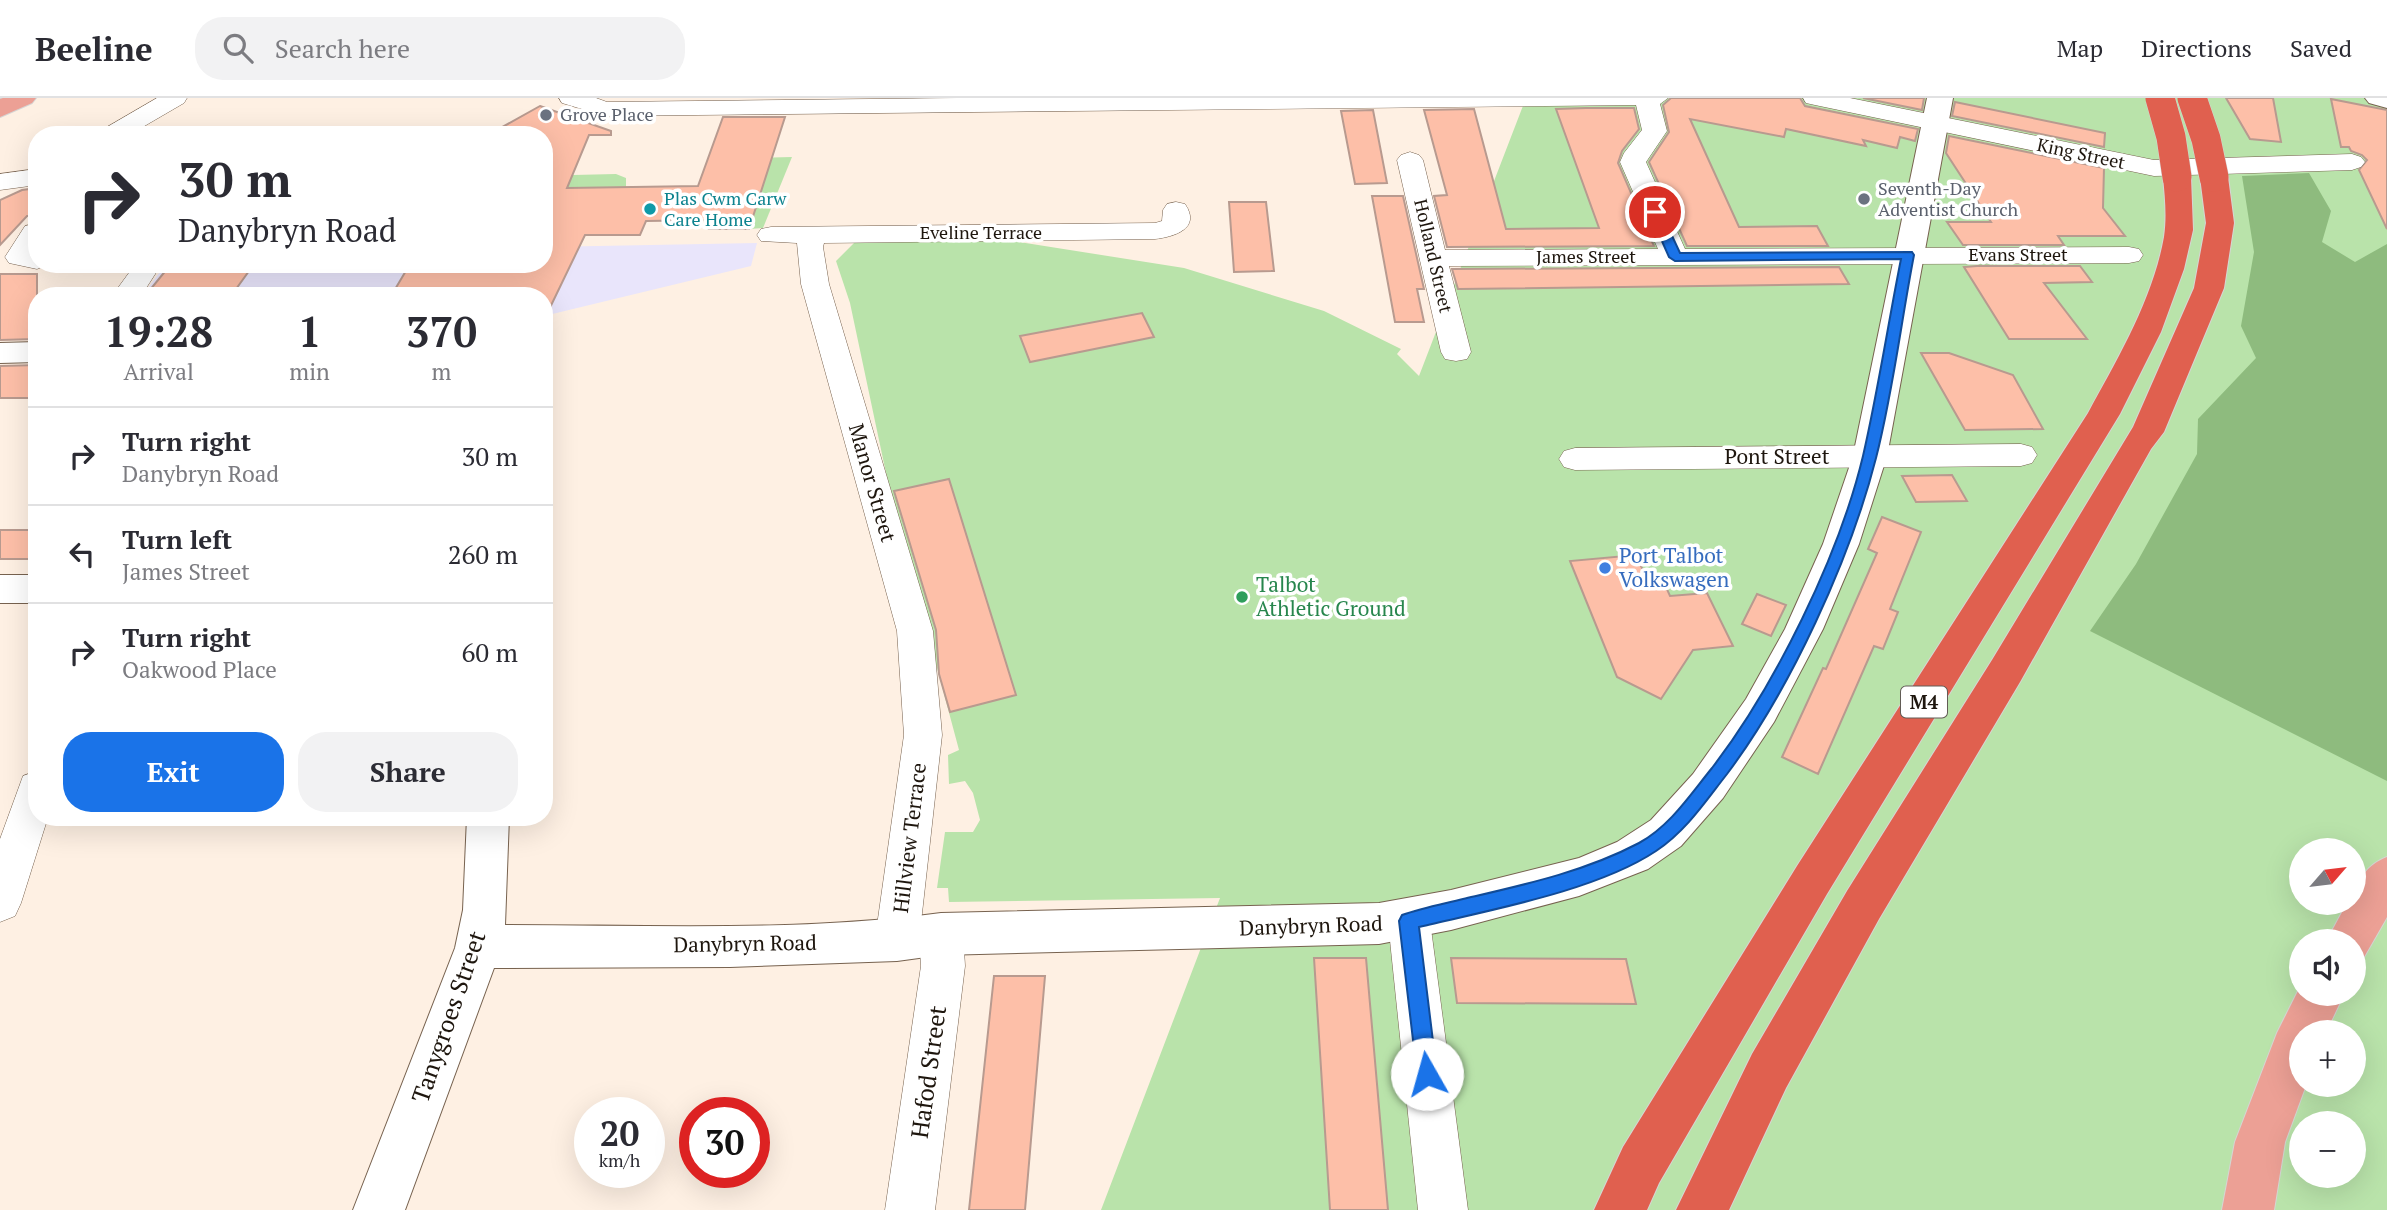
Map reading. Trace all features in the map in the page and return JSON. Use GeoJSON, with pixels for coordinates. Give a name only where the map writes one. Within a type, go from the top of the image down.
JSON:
{"type":"FeatureCollection","features":[{"type":"Feature","properties":{"kind":"highway","name":"M4"},"geometry":{"type":"LineString","coordinates":[[1702,1210],[1769,1071],[1856,916],[2006,671],[2138,442],[2147,432],[2210,288],[2220,223],[2171,137],[2160,98]]}},
{"type":"Feature","properties":{"kind":"highway","name":"M4"},"geometry":{"type":"LineString","coordinates":[[1620,1210],[1641,1165],[1812,880],[2104,414],[2147,334],[2176,246],[2180,210],[2196,177],[2206,139],[2192,98]]}},
{"type":"Feature","properties":{"kind":"main road"},"geometry":{"type":"LineString","coordinates":[[0,109],[23,98]]}},
{"type":"Feature","properties":{"kind":"main road"},"geometry":{"type":"LineString","coordinates":[[2356,929],[2387,876]]}},
{"type":"Feature","properties":{"kind":"main road"},"geometry":{"type":"LineString","coordinates":[[2248,1210],[2260,1142],[2289,1065]]}},
{"type":"Feature","properties":{"kind":"street"},"geometry":{"type":"LineString","coordinates":[[127,126],[175,98]]}},
{"type":"Feature","properties":{"kind":"street"},"geometry":{"type":"LineString","coordinates":[[571,98],[605,109],[1656,98]]}},
{"type":"Feature","properties":{"kind":"street","name":"King Street"},"geometry":{"type":"LineString","coordinates":[[1815,98],[1938,110],[2154,168],[2352,162]]}},
{"type":"Feature","properties":{"kind":"street"},"geometry":{"type":"LineString","coordinates":[[2378,98],[2387,100]]}},
{"type":"Feature","properties":{"kind":"street"},"geometry":{"type":"LineString","coordinates":[[1647,99],[1655,131],[1633,158],[1633,162],[1675,257]]}},
{"type":"Feature","properties":{"kind":"street","name":"Danybryn Road"},"geometry":{"type":"LineString","coordinates":[[478,948],[730,946],[897,940],[941,934],[1360,926],[1409,921],[1549,886],[1611,865],[1648,846],[1680,822],[1747,735],[1825,584],[1858,497],[1870,456],[1938,110]]}},
{"type":"Feature","properties":{"kind":"street","name":"Holland Street"},"geometry":{"type":"LineString","coordinates":[[1410,160],[1456,352]]}},
{"type":"Feature","properties":{"kind":"street"},"geometry":{"type":"LineString","coordinates":[[0,182],[28,178]]}},
{"type":"Feature","properties":{"kind":"street","name":"Eveline Terrace"},"geometry":{"type":"LineString","coordinates":[[771,235],[1155,232],[1169,229],[1175,224],[1176,210]]}},
{"type":"Feature","properties":{"kind":"street","name":"Manor Street"},"geometry":{"type":"LineString","coordinates":[[814,234],[809,247],[815,284],[915,631],[923,736]]}},
{"type":"Feature","properties":{"kind":"street"},"geometry":{"type":"LineString","coordinates":[[19,260],[28,244]]}},
{"type":"Feature","properties":{"kind":"street","name":"James Street"},"geometry":{"type":"LineString","coordinates":[[1433,258],[1908,255]]}},
{"type":"Feature","properties":{"kind":"street","name":"Evans Street"},"geometry":{"type":"LineString","coordinates":[[1908,255],[2129,255]]}},
{"type":"Feature","properties":{"kind":"street"},"geometry":{"type":"LineString","coordinates":[[133,287],[143,273]]}},
{"type":"Feature","properties":{"kind":"street"},"geometry":{"type":"LineString","coordinates":[[0,353],[28,352]]}},
{"type":"Feature","properties":{"kind":"street","name":"Pont Street"},"geometry":{"type":"LineString","coordinates":[[1576,459],[2021,455]]}},
{"type":"Feature","properties":{"kind":"street"},"geometry":{"type":"LineString","coordinates":[[0,589],[28,589]]}},
{"type":"Feature","properties":{"kind":"street","name":"Hillview Terrace"},"geometry":{"type":"LineString","coordinates":[[897,940],[923,736]]}},
{"type":"Feature","properties":{"kind":"street"},"geometry":{"type":"LineString","coordinates":[[0,903],[28,816]]}},
{"type":"Feature","properties":{"kind":"street","name":"Tanygroes Street"},"geometry":{"type":"LineString","coordinates":[[379,1210],[478,948],[485,910],[488,826]]}},
{"type":"Feature","properties":{"kind":"street"},"geometry":{"type":"LineString","coordinates":[[1409,921],[1443,1210]]}},
{"type":"Feature","properties":{"kind":"street","name":"Hafod Street"},"geometry":{"type":"LineString","coordinates":[[910,1210],[943,966],[941,934]]}},
{"type":"Feature","properties":{"kind":"shaded area"},"geometry":{"type":"Polygon","coordinates":[[[757,243],[751,266],[553,314],[553,287],[149,287],[159,273],[553,273],[553,247],[757,243]]]}},
{"type":"Feature","properties":{"kind":"green space"},"geometry":{"type":"Polygon","coordinates":[[[1526,98],[2387,98],[2387,1210],[1101,1210],[1220,898],[949,902],[948,888],[937,888],[945,832],[973,832],[980,820],[973,793],[965,781],[949,784],[948,755],[959,750],[890,492],[850,303],[836,261],[855,242],[1000,239],[1184,268],[1324,311],[1401,349],[1397,354],[1419,376],[1526,98]]]}},
{"type":"Feature","properties":{"kind":"green space"},"geometry":{"type":"Polygon","coordinates":[[[792,157],[763,228],[749,229],[708,159],[792,157]]]}},
{"type":"Feature","properties":{"kind":"green space"},"geometry":{"type":"Polygon","coordinates":[[[2309,173],[2331,211],[2322,242],[2355,262],[2387,244],[2387,781],[2090,631],[2136,564],[2197,454],[2198,419],[2256,358],[2241,326],[2254,252],[2242,176],[2309,173]]]}},
{"type":"Feature","properties":{"kind":"green space"},"geometry":{"type":"Polygon","coordinates":[[[616,174],[626,178],[626,187],[553,197],[553,194],[566,187],[573,175],[616,174]]]}},
{"type":"Feature","properties":{"kind":"building"},"geometry":{"type":"Polygon","coordinates":[[[1671,98],[1800,98],[1805,106],[1918,129],[1915,141],[1900,137],[1897,148],[1863,140],[1866,146],[1786,129],[1784,137],[1690,119],[1739,227],[1817,226],[1828,246],[1687,246],[1649,162],[1669,132],[1663,105],[1671,98]]]}},
{"type":"Feature","properties":{"kind":"building"},"geometry":{"type":"Polygon","coordinates":[[[1863,98],[1924,98],[1922,110],[1863,98]]]}},
{"type":"Feature","properties":{"kind":"building"},"geometry":{"type":"Polygon","coordinates":[[[2226,98],[2273,98],[2281,142],[2250,139],[2226,98]]]}},
{"type":"Feature","properties":{"kind":"building"},"geometry":{"type":"Polygon","coordinates":[[[2331,99],[2387,110],[2387,229],[2359,170],[2367,160],[2349,147],[2341,147],[2331,99]]]}},
{"type":"Feature","properties":{"kind":"building"},"geometry":{"type":"Polygon","coordinates":[[[1955,102],[2105,133],[2104,147],[1952,116],[1955,102]]]}},
{"type":"Feature","properties":{"kind":"building"},"geometry":{"type":"Polygon","coordinates":[[[540,106],[611,131],[611,135],[589,135],[567,188],[698,186],[723,117],[785,117],[749,229],[709,229],[712,220],[646,221],[640,235],[585,235],[553,301],[553,287],[396,287],[405,273],[553,273],[553,126],[504,126],[540,106]]]}},
{"type":"Feature","properties":{"kind":"building"},"geometry":{"type":"Polygon","coordinates":[[[1634,108],[1639,129],[1622,151],[1618,163],[1654,246],[1447,247],[1434,196],[1447,195],[1424,110],[1474,109],[1506,229],[1599,228],[1556,109],[1634,108]]]}},
{"type":"Feature","properties":{"kind":"building"},"geometry":{"type":"Polygon","coordinates":[[[1373,110],[1387,183],[1355,184],[1341,111],[1373,110]]]}},
{"type":"Feature","properties":{"kind":"building"},"geometry":{"type":"Polygon","coordinates":[[[1949,136],[2104,168],[2103,208],[2125,236],[2058,236],[2064,245],[1963,245],[1947,222],[1991,222],[1946,153],[1949,136]]]}},
{"type":"Feature","properties":{"kind":"building"},"geometry":{"type":"Polygon","coordinates":[[[28,189],[28,216],[0,245],[0,200],[28,189]]]}},
{"type":"Feature","properties":{"kind":"building"},"geometry":{"type":"Polygon","coordinates":[[[1372,196],[1403,196],[1424,289],[1417,289],[1424,322],[1395,322],[1372,196]]]}},
{"type":"Feature","properties":{"kind":"building"},"geometry":{"type":"Polygon","coordinates":[[[1229,202],[1266,202],[1274,271],[1234,272],[1229,202]]]}},
{"type":"Feature","properties":{"kind":"building"},"geometry":{"type":"Polygon","coordinates":[[[2080,266],[2092,282],[2044,283],[2087,339],[2009,339],[1964,267],[2080,266]]]}},
{"type":"Feature","properties":{"kind":"building"},"geometry":{"type":"Polygon","coordinates":[[[1839,267],[1849,284],[1458,289],[1452,269],[1839,267]]]}},
{"type":"Feature","properties":{"kind":"building"},"geometry":{"type":"Polygon","coordinates":[[[164,273],[248,273],[237,287],[152,287],[164,273]]]}},
{"type":"Feature","properties":{"kind":"building"},"geometry":{"type":"Polygon","coordinates":[[[0,274],[37,274],[37,287],[28,287],[28,339],[0,340],[0,274]]]}},
{"type":"Feature","properties":{"kind":"building"},"geometry":{"type":"Polygon","coordinates":[[[1142,313],[1154,337],[1030,362],[1020,336],[1142,313]]]}},
{"type":"Feature","properties":{"kind":"building"},"geometry":{"type":"Polygon","coordinates":[[[1921,353],[1949,353],[2013,375],[2043,429],[1965,430],[1921,353]]]}},
{"type":"Feature","properties":{"kind":"building"},"geometry":{"type":"Polygon","coordinates":[[[28,365],[28,398],[0,398],[0,366],[28,365]]]}},
{"type":"Feature","properties":{"kind":"building"},"geometry":{"type":"Polygon","coordinates":[[[1952,475],[1967,501],[1916,502],[1902,476],[1952,475]]]}},
{"type":"Feature","properties":{"kind":"building"},"geometry":{"type":"Polygon","coordinates":[[[949,479],[1016,695],[950,712],[939,674],[936,630],[894,491],[949,479]]]}},
{"type":"Feature","properties":{"kind":"building"},"geometry":{"type":"Polygon","coordinates":[[[1882,517],[1921,532],[1890,609],[1898,612],[1883,649],[1874,646],[1818,774],[1782,757],[1823,668],[1826,669],[1877,553],[1868,549],[1882,517]]]}},
{"type":"Feature","properties":{"kind":"building"},"geometry":{"type":"Polygon","coordinates":[[[0,530],[28,530],[28,559],[0,559],[0,530]]]}},
{"type":"Feature","properties":{"kind":"building"},"geometry":{"type":"Polygon","coordinates":[[[1636,555],[1647,579],[1662,578],[1670,596],[1707,593],[1733,646],[1693,650],[1661,699],[1617,677],[1570,561],[1636,555]]]}},
{"type":"Feature","properties":{"kind":"building"},"geometry":{"type":"Polygon","coordinates":[[[1757,594],[1786,605],[1771,636],[1742,624],[1757,594]]]}},
{"type":"Feature","properties":{"kind":"building"},"geometry":{"type":"Polygon","coordinates":[[[1314,958],[1366,958],[1388,1210],[1330,1210],[1314,958]]]}},
{"type":"Feature","properties":{"kind":"building"},"geometry":{"type":"Polygon","coordinates":[[[1451,958],[1626,959],[1636,1004],[1457,1003],[1451,958]]]}},
{"type":"Feature","properties":{"kind":"building"},"geometry":{"type":"Polygon","coordinates":[[[994,976],[1045,976],[1025,1210],[969,1210],[994,976]]]}},
{"type":"Feature","properties":{"kind":"place","name":"Grove Place"},"geometry":{"type":"Point","coordinates":[546,115]}},
{"type":"Feature","properties":{"kind":"place","name":"Seventh-Day Adventist Church"},"geometry":{"type":"Point","coordinates":[1864,199]}},
{"type":"Feature","properties":{"kind":"place","name":"Plas Cwm Carw Care Home"},"geometry":{"type":"Point","coordinates":[650,209]}},
{"type":"Feature","properties":{"kind":"place","name":"Port Talbot Volkswagen"},"geometry":{"type":"Point","coordinates":[1605,568]}},
{"type":"Feature","properties":{"kind":"place","name":"Talbot Athletic Ground"},"geometry":{"type":"Point","coordinates":[1242,597]}},
{"type":"Feature","properties":{"kind":"route"},"geometry":{"type":"LineString","coordinates":[[1427,1074],[1409,921],[1549,886],[1611,865],[1648,846],[1680,822],[1747,735],[1793,650],[1825,584],[1858,497],[1870,456],[1908,255],[1675,257],[1655,212]]}}]}
